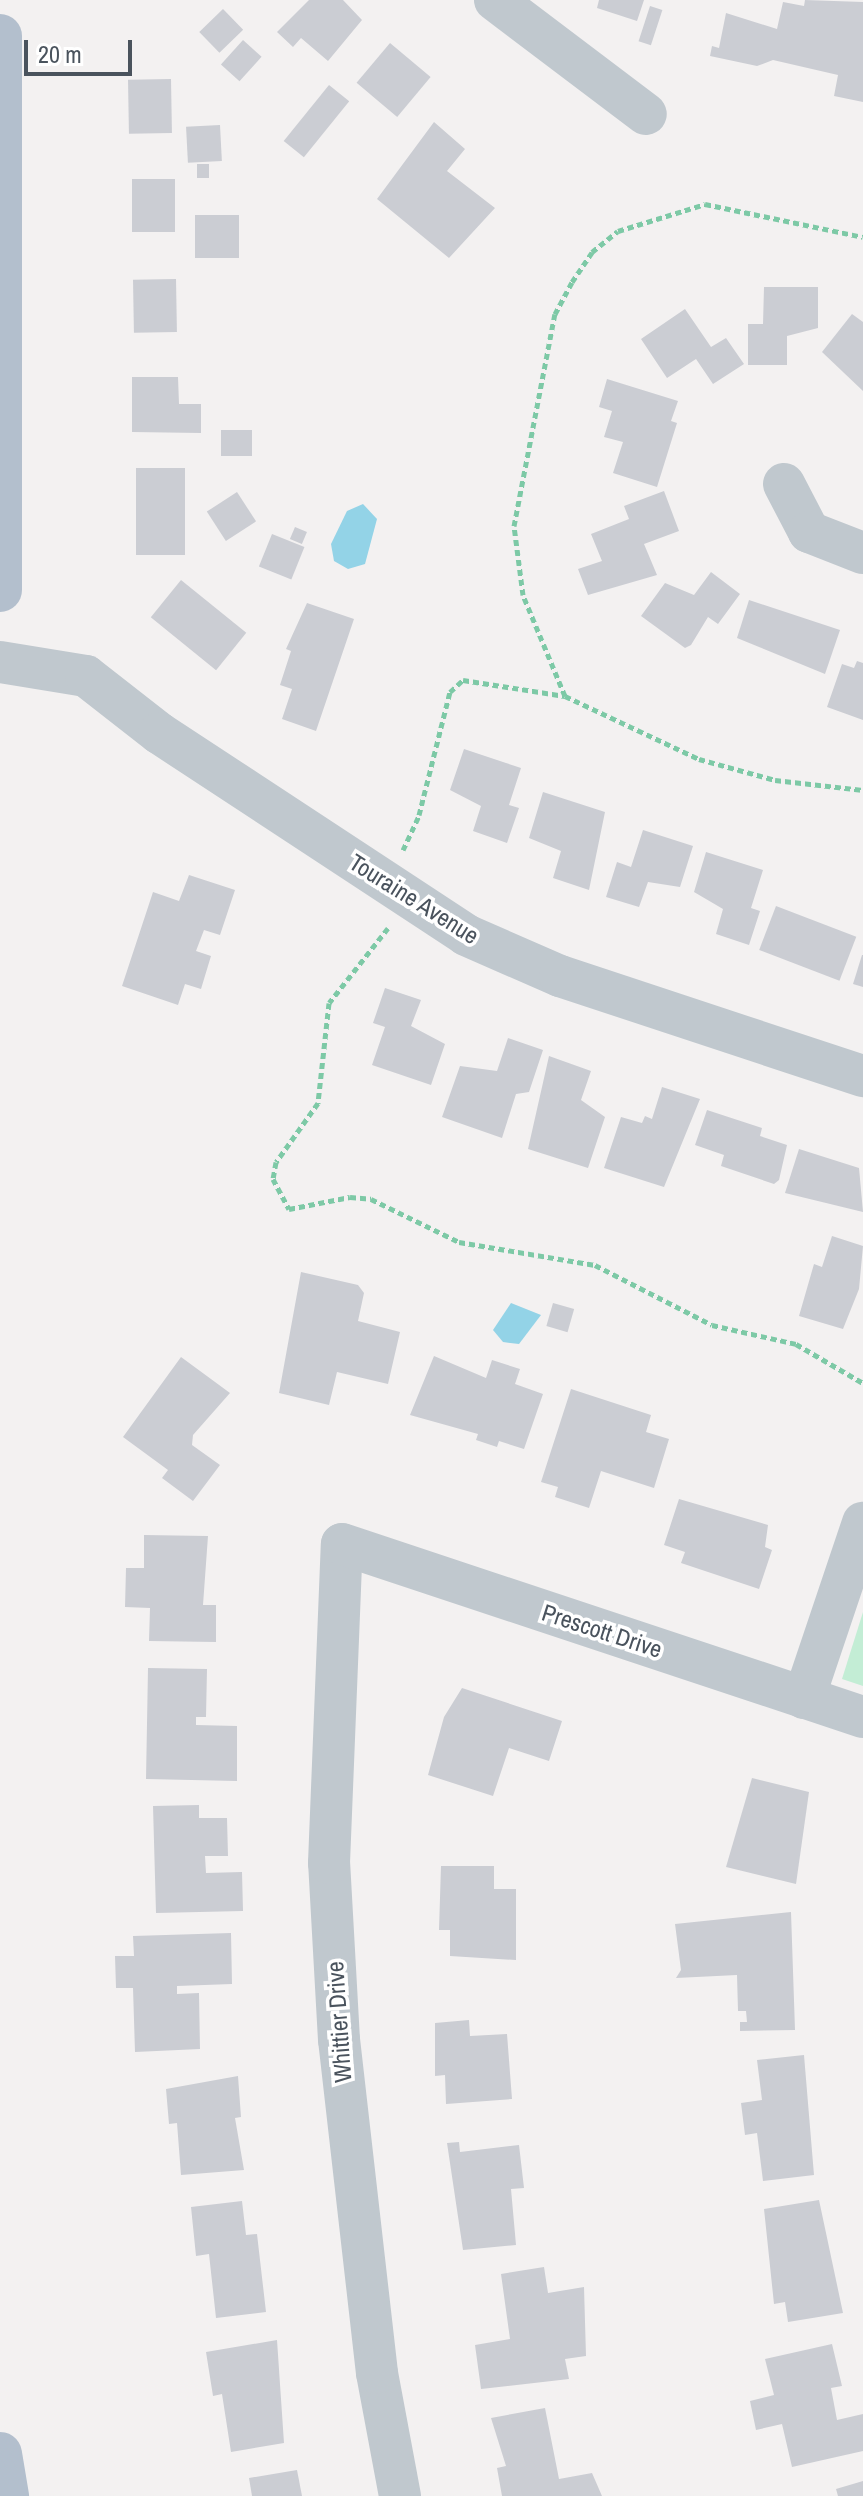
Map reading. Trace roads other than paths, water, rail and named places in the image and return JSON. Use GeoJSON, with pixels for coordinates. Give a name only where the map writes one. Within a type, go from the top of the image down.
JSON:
{"type":"FeatureCollection","features":[{"type":"Feature","properties":{"kind":"main road"},"geometry":{"type":"LineString","coordinates":[[0,36],[0,590]]}},
{"type":"Feature","properties":{"kind":"main road"},"geometry":{"type":"LineString","coordinates":[[0,2454],[7,2496]]}},
{"type":"Feature","properties":{"kind":"street"},"geometry":{"type":"LineString","coordinates":[[495,0],[646,114]]}},
{"type":"Feature","properties":{"kind":"street"},"geometry":{"type":"LineString","coordinates":[[784,484],[809,532],[863,553]]}},
{"type":"Feature","properties":{"kind":"street","name":"Touraine Avenue"},"geometry":{"type":"LineString","coordinates":[[0,662],[86,676],[159,733],[466,935],[560,976],[863,1076]]}},
{"type":"Feature","properties":{"kind":"street"},"geometry":{"type":"LineString","coordinates":[[804,1698],[863,1523]]}},
{"type":"Feature","properties":{"kind":"street","name":"Prescott Drive"},"geometry":{"type":"LineString","coordinates":[[342,1544],[863,1717]]}},
{"type":"Feature","properties":{"kind":"street","name":"Whittier Drive"},"geometry":{"type":"LineString","coordinates":[[342,1544],[329,1863],[339,2040],[375,2358],[400,2496]]}},
{"type":"Feature","properties":{"kind":"water"},"geometry":{"type":"Polygon","coordinates":[[[363,504],[377,519],[365,564],[348,569],[334,561],[331,544],[347,511],[363,504]]]}},
{"type":"Feature","properties":{"kind":"water"},"geometry":{"type":"Polygon","coordinates":[[[511,1303],[541,1315],[519,1344],[503,1342],[493,1330],[511,1303]]]}}]}
